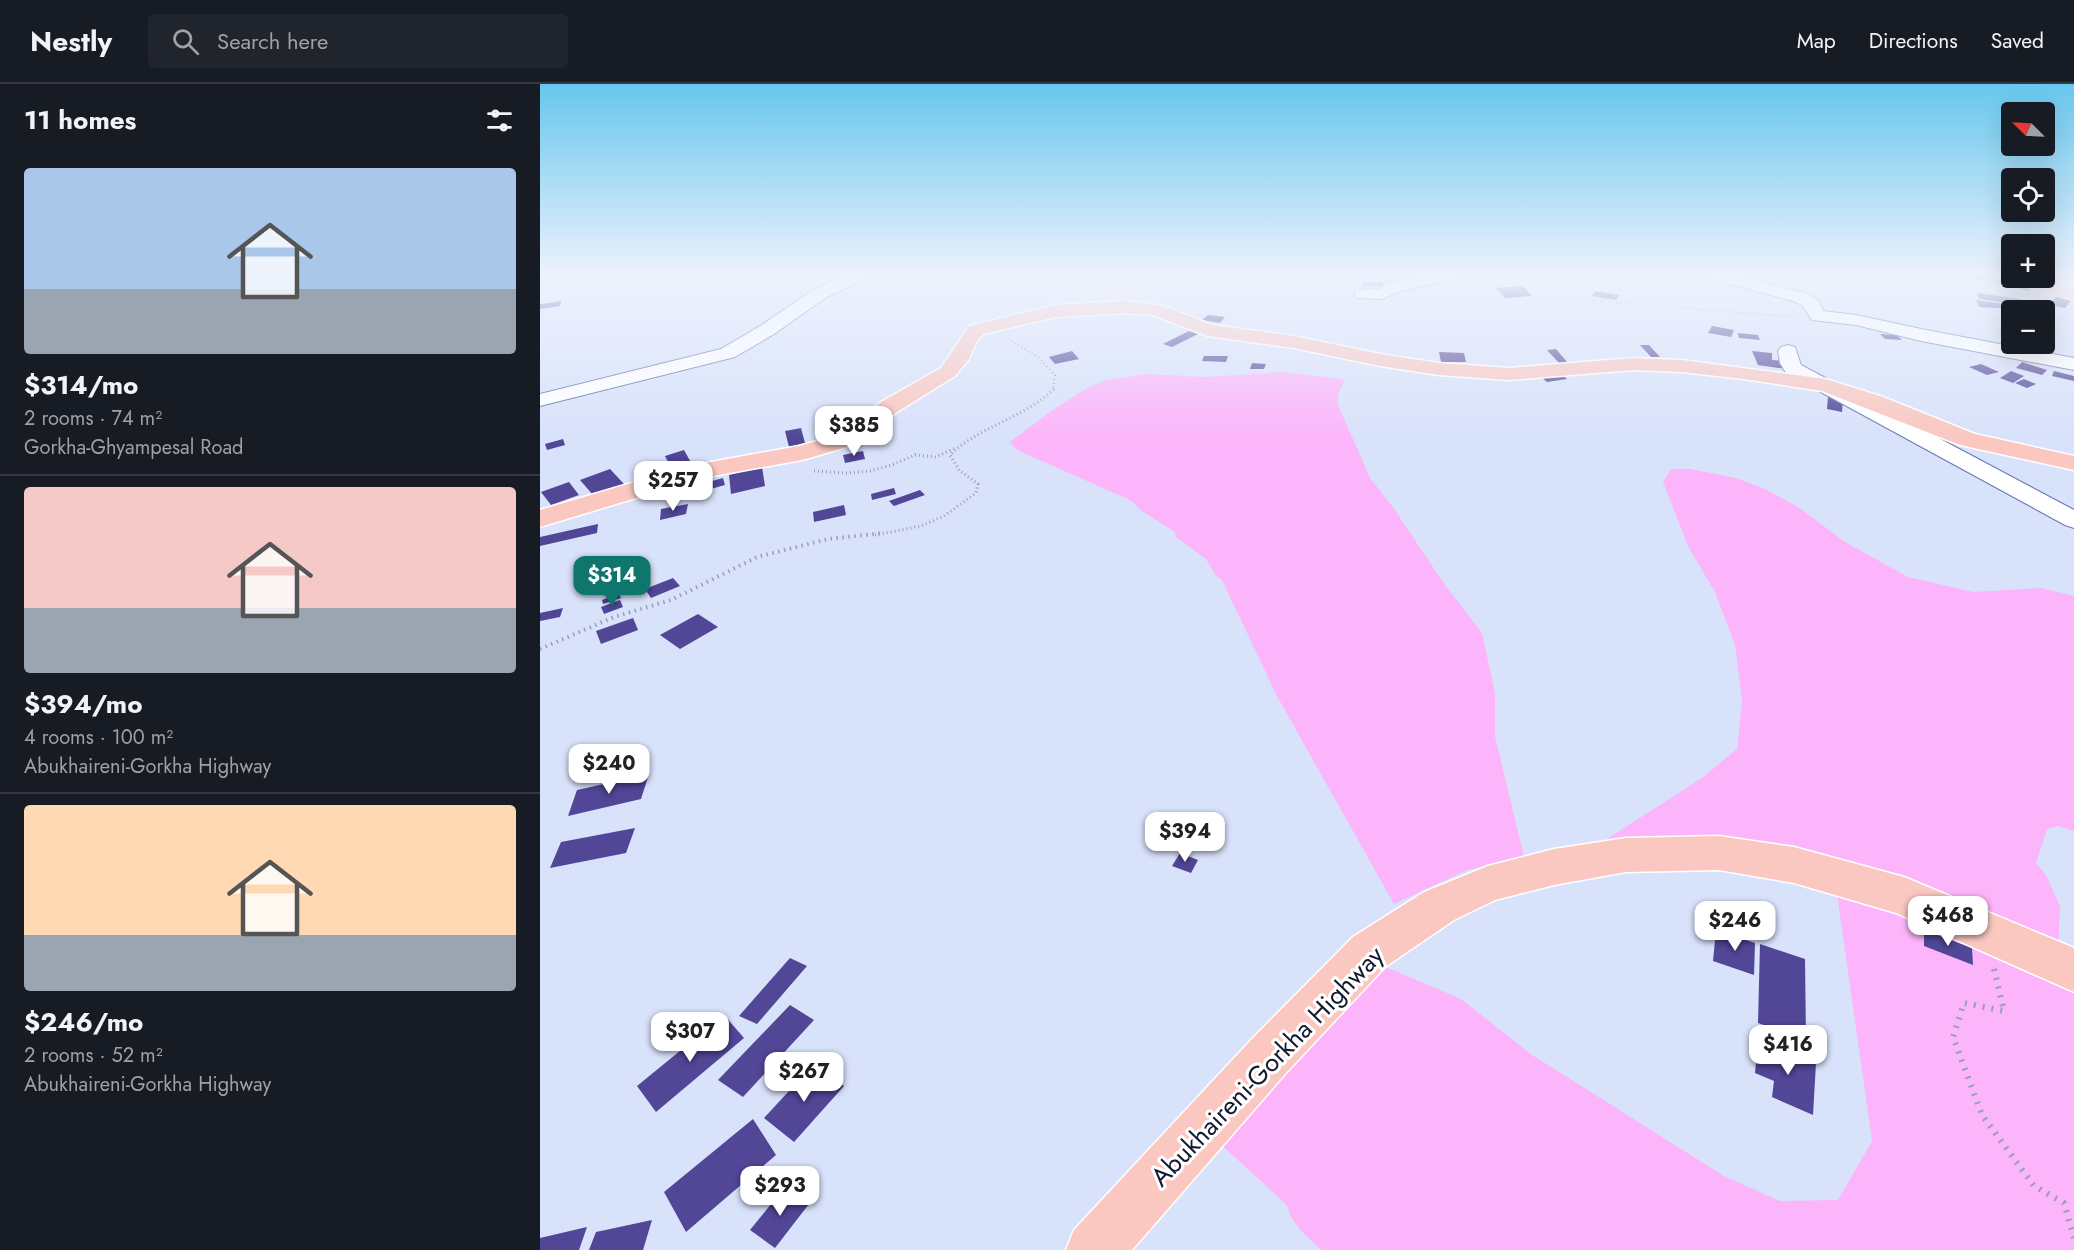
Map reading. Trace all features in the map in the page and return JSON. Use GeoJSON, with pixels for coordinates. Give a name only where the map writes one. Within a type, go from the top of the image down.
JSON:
{"type":"FeatureCollection","features":[{"type":"Feature","properties":{"kind":"main road"},"geometry":{"type":"LineString","coordinates":[[1206,329],[1294,342],[1380,360],[1439,369],[1509,374],[1633,364],[1693,367],[1826,385],[1875,402],[1968,440],[2074,463]]}},
{"type":"Feature","properties":{"kind":"main road"},"geometry":{"type":"LineString","coordinates":[[540,519],[698,471],[815,450],[849,437],[889,407],[948,372],[959,359],[968,339],[976,330]]}},
{"type":"Feature","properties":{"kind":"main road","name":"Abukhaireni-Gorkha Highway"},"geometry":{"type":"LineString","coordinates":[[1094,1250],[1268,1057],[1369,952],[1438,906],[1488,884],[1554,867],[1626,855],[1719,853],[1794,865],[1904,896],[2074,970]]}},
{"type":"Feature","properties":{"kind":"street"},"geometry":{"type":"LineString","coordinates":[[540,400],[728,354],[768,329]]}},
{"type":"Feature","properties":{"kind":"street"},"geometry":{"type":"LineString","coordinates":[[1898,329],[2074,364]]}},
{"type":"Feature","properties":{"kind":"street"},"geometry":{"type":"LineString","coordinates":[[1788,351],[1793,369],[2074,520]]}},
{"type":"Feature","properties":{"kind":"path"},"geometry":{"type":"LineString","coordinates":[[770,459],[812,471],[852,475],[902,462],[913,456],[923,454],[929,457],[938,456],[956,448],[993,424],[1042,401],[1054,389],[1055,375],[1038,357],[1013,342],[976,330]]}},
{"type":"Feature","properties":{"kind":"path"},"geometry":{"type":"LineString","coordinates":[[540,649],[614,617],[671,600],[757,557],[828,539],[896,532],[921,526],[944,516],[976,493],[978,484],[959,470],[950,455],[956,448]]}},
{"type":"Feature","properties":{"kind":"path"},"geometry":{"type":"LineString","coordinates":[[1990,959],[2004,1011],[1964,1003],[1953,1037],[1982,1115],[2034,1186],[2064,1203],[2074,1238]]}},
{"type":"Feature","properties":{"kind":"shaded area"},"geometry":{"type":"Polygon","coordinates":[[[1282,372],[1345,379],[1338,395],[1338,405],[1370,478],[1392,506],[1445,585],[1482,633],[1495,693],[1495,736],[1524,857],[1467,870],[1394,904],[1277,696],[1222,580],[1216,576],[1206,559],[1176,537],[1175,532],[1140,510],[1132,501],[1017,450],[1010,442],[1054,409],[1087,388],[1106,380],[1146,374],[1205,377],[1282,372]]]}},
{"type":"Feature","properties":{"kind":"shaded area"},"geometry":{"type":"Polygon","coordinates":[[[1671,469],[1690,469],[1736,478],[1765,489],[1798,507],[1845,542],[1908,577],[1973,592],[2041,588],[2074,596],[2074,831],[2058,826],[2047,829],[2036,863],[2046,875],[2060,906],[2058,955],[1838,859],[1725,837],[1599,844],[1702,778],[1737,749],[1742,702],[1735,645],[1715,592],[1689,548],[1663,482],[1671,469]]]}},
{"type":"Feature","properties":{"kind":"shaded area"},"geometry":{"type":"Polygon","coordinates":[[[1836,887],[2074,983],[2074,1250],[1322,1250],[1296,1225],[1287,1205],[1215,1139],[1376,963],[1461,999],[1532,1055],[1724,1176],[1780,1201],[1838,1200],[1872,1141],[1836,887]]]}},
{"type":"Feature","properties":{"kind":"building"},"geometry":{"type":"Polygon","coordinates":[[[1710,329],[1734,330],[1731,337],[1708,333],[1710,329]]]}},
{"type":"Feature","properties":{"kind":"building"},"geometry":{"type":"Polygon","coordinates":[[[1189,331],[1198,334],[1172,347],[1163,344],[1189,331]]]}},
{"type":"Feature","properties":{"kind":"building"},"geometry":{"type":"Polygon","coordinates":[[[1738,333],[1758,335],[1760,340],[1739,338],[1738,333]]]}},
{"type":"Feature","properties":{"kind":"building"},"geometry":{"type":"Polygon","coordinates":[[[1880,334],[1897,335],[1902,340],[1885,339],[1880,334]]]}},
{"type":"Feature","properties":{"kind":"building"},"geometry":{"type":"Polygon","coordinates":[[[1640,345],[1649,345],[1660,357],[1651,357],[1640,345]]]}},
{"type":"Feature","properties":{"kind":"building"},"geometry":{"type":"Polygon","coordinates":[[[1556,349],[1568,363],[1559,363],[1547,350],[1556,349]]]}},
{"type":"Feature","properties":{"kind":"building"},"geometry":{"type":"Polygon","coordinates":[[[1072,351],[1079,359],[1055,364],[1049,357],[1072,351]]]}},
{"type":"Feature","properties":{"kind":"building"},"geometry":{"type":"Polygon","coordinates":[[[1752,351],[1772,353],[1772,360],[1785,361],[1786,369],[1758,365],[1752,351]]]}},
{"type":"Feature","properties":{"kind":"building"},"geometry":{"type":"Polygon","coordinates":[[[1439,352],[1464,353],[1466,362],[1441,362],[1439,352]]]}},
{"type":"Feature","properties":{"kind":"building"},"geometry":{"type":"Polygon","coordinates":[[[1204,356],[1228,356],[1226,362],[1202,361],[1204,356]]]}},
{"type":"Feature","properties":{"kind":"building"},"geometry":{"type":"Polygon","coordinates":[[[2022,362],[2047,370],[2042,375],[2016,368],[2022,362]]]}},
{"type":"Feature","properties":{"kind":"building"},"geometry":{"type":"Polygon","coordinates":[[[1252,363],[1266,364],[1264,369],[1250,369],[1252,363]]]}},
{"type":"Feature","properties":{"kind":"building"},"geometry":{"type":"Polygon","coordinates":[[[1981,364],[1999,372],[1987,375],[1969,367],[1981,364]]]}},
{"type":"Feature","properties":{"kind":"building"},"geometry":{"type":"Polygon","coordinates":[[[2011,371],[2024,376],[2013,383],[2000,378],[2011,371]]]}},
{"type":"Feature","properties":{"kind":"building"},"geometry":{"type":"Polygon","coordinates":[[[2054,371],[2074,376],[2074,381],[2052,376],[2054,371]]]}},
{"type":"Feature","properties":{"kind":"building"},"geometry":{"type":"Polygon","coordinates":[[[1560,373],[1567,379],[1547,382],[1540,376],[1560,373]]]}},
{"type":"Feature","properties":{"kind":"building"},"geometry":{"type":"Polygon","coordinates":[[[2024,379],[2036,384],[2027,388],[2015,383],[2024,379]]]}},
{"type":"Feature","properties":{"kind":"building"},"geometry":{"type":"Polygon","coordinates":[[[1828,397],[1843,399],[1842,412],[1827,409],[1828,397]]]}},
{"type":"Feature","properties":{"kind":"building"},"geometry":{"type":"Polygon","coordinates":[[[801,428],[805,443],[789,447],[785,431],[801,428]]]}},
{"type":"Feature","properties":{"kind":"building"},"geometry":{"type":"Polygon","coordinates":[[[563,439],[565,445],[547,450],[545,444],[563,439]]]}},
{"type":"Feature","properties":{"kind":"building"},"geometry":{"type":"Polygon","coordinates":[[[684,450],[694,468],[674,474],[665,456],[684,450]]]}},
{"type":"Feature","properties":{"kind":"building"},"geometry":{"type":"Polygon","coordinates":[[[863,451],[865,459],[845,463],[843,455],[863,451]]]}},
{"type":"Feature","properties":{"kind":"building"},"geometry":{"type":"Polygon","coordinates":[[[762,467],[765,486],[731,494],[729,475],[762,467]]]}},
{"type":"Feature","properties":{"kind":"building"},"geometry":{"type":"Polygon","coordinates":[[[610,469],[624,484],[593,495],[580,480],[610,469]]]}},
{"type":"Feature","properties":{"kind":"building"},"geometry":{"type":"Polygon","coordinates":[[[723,478],[725,485],[707,490],[705,483],[723,478]]]}},
{"type":"Feature","properties":{"kind":"building"},"geometry":{"type":"Polygon","coordinates":[[[569,482],[579,495],[551,505],[541,492],[569,482]]]}},
{"type":"Feature","properties":{"kind":"building"},"geometry":{"type":"Polygon","coordinates":[[[894,488],[896,494],[872,500],[871,494],[894,488]]]}},
{"type":"Feature","properties":{"kind":"building"},"geometry":{"type":"Polygon","coordinates":[[[920,490],[925,495],[894,506],[889,501],[920,490]]]}},
{"type":"Feature","properties":{"kind":"building"},"geometry":{"type":"Polygon","coordinates":[[[688,504],[686,514],[660,520],[661,509],[688,504]]]}},
{"type":"Feature","properties":{"kind":"building"},"geometry":{"type":"Polygon","coordinates":[[[844,505],[846,515],[814,522],[813,512],[844,505]]]}},
{"type":"Feature","properties":{"kind":"building"},"geometry":{"type":"Polygon","coordinates":[[[598,524],[597,533],[540,546],[540,537],[598,524]]]}},
{"type":"Feature","properties":{"kind":"building"},"geometry":{"type":"Polygon","coordinates":[[[673,578],[680,586],[651,598],[645,589],[673,578]]]}},
{"type":"Feature","properties":{"kind":"building"},"geometry":{"type":"Polygon","coordinates":[[[619,594],[621,598],[603,604],[602,600],[619,594]]]}},
{"type":"Feature","properties":{"kind":"building"},"geometry":{"type":"Polygon","coordinates":[[[620,600],[623,607],[604,614],[601,607],[620,600]]]}},
{"type":"Feature","properties":{"kind":"building"},"geometry":{"type":"Polygon","coordinates":[[[563,608],[560,617],[540,621],[540,613],[563,608]]]}},
{"type":"Feature","properties":{"kind":"building"},"geometry":{"type":"Polygon","coordinates":[[[698,614],[718,627],[680,649],[660,635],[698,614]]]}},
{"type":"Feature","properties":{"kind":"building"},"geometry":{"type":"Polygon","coordinates":[[[633,618],[638,630],[601,644],[596,631],[633,618]]]}},
{"type":"Feature","properties":{"kind":"building"},"geometry":{"type":"Polygon","coordinates":[[[649,774],[641,799],[568,816],[577,790],[649,774]]]}},
{"type":"Feature","properties":{"kind":"building"},"geometry":{"type":"Polygon","coordinates":[[[635,828],[626,853],[550,868],[561,842],[635,828]]]}},
{"type":"Feature","properties":{"kind":"building"},"geometry":{"type":"Polygon","coordinates":[[[1180,853],[1198,860],[1191,873],[1172,866],[1180,853]]]}},
{"type":"Feature","properties":{"kind":"building"},"geometry":{"type":"Polygon","coordinates":[[[1716,930],[1755,943],[1754,975],[1713,961],[1716,930]]]}},
{"type":"Feature","properties":{"kind":"building"},"geometry":{"type":"Polygon","coordinates":[[[1924,930],[1972,948],[1973,965],[1924,946],[1924,930]]]}},
{"type":"Feature","properties":{"kind":"building"},"geometry":{"type":"Polygon","coordinates":[[[1760,944],[1805,959],[1806,1040],[1758,1023],[1760,944]]]}},
{"type":"Feature","properties":{"kind":"building"},"geometry":{"type":"Polygon","coordinates":[[[790,958],[807,966],[757,1024],[739,1016],[790,958]]]}},
{"type":"Feature","properties":{"kind":"building"},"geometry":{"type":"Polygon","coordinates":[[[790,1005],[814,1020],[743,1097],[718,1080],[790,1005]]]}},
{"type":"Feature","properties":{"kind":"building"},"geometry":{"type":"Polygon","coordinates":[[[724,1015],[744,1038],[656,1112],[637,1086],[724,1015]]]}},
{"type":"Feature","properties":{"kind":"building"},"geometry":{"type":"Polygon","coordinates":[[[1758,1039],[1816,1063],[1813,1115],[1772,1097],[1774,1081],[1755,1073],[1758,1039]]]}},
{"type":"Feature","properties":{"kind":"building"},"geometry":{"type":"Polygon","coordinates":[[[814,1064],[844,1086],[794,1142],[764,1118],[814,1064]]]}},
{"type":"Feature","properties":{"kind":"building"},"geometry":{"type":"Polygon","coordinates":[[[753,1119],[776,1155],[686,1232],[664,1192],[753,1119]]]}},
{"type":"Feature","properties":{"kind":"building"},"geometry":{"type":"Polygon","coordinates":[[[785,1187],[809,1204],[775,1248],[750,1230],[785,1187]]]}},
{"type":"Feature","properties":{"kind":"building"},"geometry":{"type":"Polygon","coordinates":[[[652,1220],[643,1250],[589,1250],[596,1232],[652,1220]]]}},
{"type":"Feature","properties":{"kind":"building"},"geometry":{"type":"Polygon","coordinates":[[[587,1227],[579,1250],[540,1250],[540,1238],[587,1227]]]}}]}
